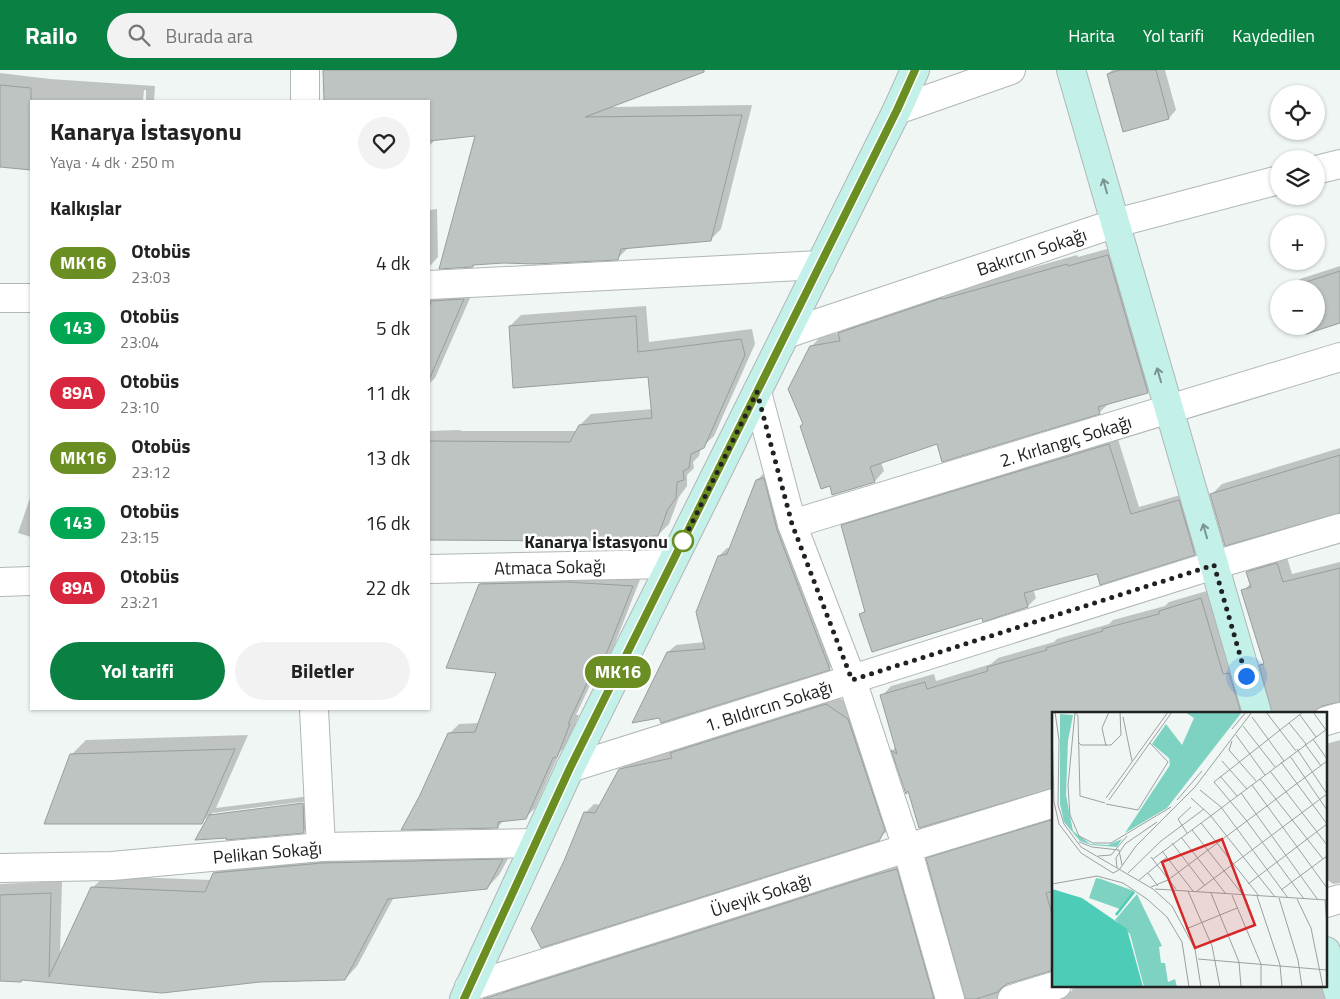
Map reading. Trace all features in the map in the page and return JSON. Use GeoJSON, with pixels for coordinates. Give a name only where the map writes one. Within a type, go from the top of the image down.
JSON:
{"type":"FeatureCollection","features":[{"type":"Feature","properties":{"kind":"street"},"geometry":{"type":"LineString","coordinates":[[305,70],[305,100]]}},
{"type":"Feature","properties":{"kind":"street"},"geometry":{"type":"LineString","coordinates":[[466,993],[570,768],[897,110],[915,70]]}},
{"type":"Feature","properties":{"kind":"street"},"geometry":{"type":"LineString","coordinates":[[897,110],[1011,70]]}},
{"type":"Feature","properties":{"kind":"street"},"geometry":{"type":"LineString","coordinates":[[1071,70],[1257,712]]}},
{"type":"Feature","properties":{"kind":"street"},"geometry":{"type":"LineString","coordinates":[[1325,168],[1340,164]]}},
{"type":"Feature","properties":{"kind":"street","name":"Bakırcın Sokağı"},"geometry":{"type":"LineString","coordinates":[[786,334],[1116,223],[1270,182]]}},
{"type":"Feature","properties":{"kind":"street"},"geometry":{"type":"LineString","coordinates":[[430,285],[820,265]]}},
{"type":"Feature","properties":{"kind":"street"},"geometry":{"type":"LineString","coordinates":[[0,298],[30,298]]}},
{"type":"Feature","properties":{"kind":"street","name":"2. Kırlangıç Sokağı"},"geometry":{"type":"LineString","coordinates":[[792,524],[1340,357]]}},
{"type":"Feature","properties":{"kind":"street"},"geometry":{"type":"LineString","coordinates":[[757,392],[792,524],[852,680],[907,848],[950,999]]}},
{"type":"Feature","properties":{"kind":"street","name":"1. Bıldırcın Sokağı"},"geometry":{"type":"LineString","coordinates":[[570,768],[1214,565],[1340,528]]}},
{"type":"Feature","properties":{"kind":"street","name":"Atmaca Sokağı"},"geometry":{"type":"LineString","coordinates":[[430,569],[671,564]]}},
{"type":"Feature","properties":{"kind":"street"},"geometry":{"type":"LineString","coordinates":[[0,582],[30,581]]}},
{"type":"Feature","properties":{"kind":"street"},"geometry":{"type":"LineString","coordinates":[[314,710],[321,847]]}},
{"type":"Feature","properties":{"kind":"street","name":"Üveyik Sokağı"},"geometry":{"type":"LineString","coordinates":[[466,993],[907,848],[1052,804]]}},
{"type":"Feature","properties":{"kind":"street","name":"Pelikan Sokağı"},"geometry":{"type":"LineString","coordinates":[[0,868],[112,866],[321,847],[535,843]]}},
{"type":"Feature","properties":{"kind":"street"},"geometry":{"type":"LineString","coordinates":[[1328,903],[1340,899]]}},
{"type":"Feature","properties":{"kind":"street"},"geometry":{"type":"LineString","coordinates":[[1328,958],[1340,998]]}},
{"type":"Feature","properties":{"kind":"street"},"geometry":{"type":"LineString","coordinates":[[1012,999],[1054,986]]}},
{"type":"Feature","properties":{"kind":"building"},"geometry":{"type":"Polygon","coordinates":[[[323,70],[704,70],[704,72],[585,117],[742,115],[711,241],[621,249],[618,260],[534,264],[504,263],[439,269],[475,136],[430,141],[430,100],[324,100],[323,70]]]}},
{"type":"Feature","properties":{"kind":"building"},"geometry":{"type":"Polygon","coordinates":[[[1120,70],[1156,70],[1169,119],[1123,132],[1107,74],[1120,70]]]}},
{"type":"Feature","properties":{"kind":"building"},"geometry":{"type":"Polygon","coordinates":[[[0,85],[31,88],[30,170],[0,167],[0,85]]]}},
{"type":"Feature","properties":{"kind":"building"},"geometry":{"type":"Polygon","coordinates":[[[1108,255],[1148,393],[1098,407],[1100,414],[942,462],[937,444],[870,467],[875,482],[832,495],[830,486],[821,489],[800,426],[803,424],[788,389],[810,346],[840,341],[838,333],[942,298],[1067,264],[1068,266],[1108,255]]]}},
{"type":"Feature","properties":{"kind":"building"},"geometry":{"type":"Polygon","coordinates":[[[1340,271],[1340,323],[1325,328],[1325,280],[1312,280],[1340,271]]]}},
{"type":"Feature","properties":{"kind":"building"},"geometry":{"type":"Polygon","coordinates":[[[464,299],[430,378],[430,304],[431,301],[464,299]]]}},
{"type":"Feature","properties":{"kind":"building"},"geometry":{"type":"Polygon","coordinates":[[[636,316],[638,352],[741,339],[745,355],[704,448],[691,454],[689,468],[683,471],[684,480],[677,482],[676,498],[668,509],[658,536],[578,541],[430,540],[430,441],[570,442],[579,425],[652,418],[648,377],[513,388],[509,326],[636,316]]]}},
{"type":"Feature","properties":{"kind":"building"},"geometry":{"type":"Polygon","coordinates":[[[1109,444],[1131,514],[1179,500],[1195,555],[1100,585],[1097,574],[1024,593],[1028,607],[983,622],[982,618],[872,652],[859,614],[865,612],[841,525],[1109,444]]]}},
{"type":"Feature","properties":{"kind":"building"},"geometry":{"type":"Polygon","coordinates":[[[1340,455],[1340,513],[1225,546],[1210,494],[1340,455]]]}},
{"type":"Feature","properties":{"kind":"building"},"geometry":{"type":"Polygon","coordinates":[[[764,478],[777,530],[830,670],[661,723],[659,718],[632,723],[667,652],[705,649],[696,612],[718,556],[727,554],[756,480],[764,478]]]}},
{"type":"Feature","properties":{"kind":"building"},"geometry":{"type":"Polygon","coordinates":[[[1277,563],[1283,582],[1340,568],[1340,702],[1322,706],[1314,712],[1272,712],[1259,665],[1264,664],[1241,590],[1251,587],[1246,572],[1277,563]]]}},
{"type":"Feature","properties":{"kind":"building"},"geometry":{"type":"Polygon","coordinates":[[[567,582],[633,586],[596,680],[588,681],[568,724],[570,724],[557,757],[553,758],[526,819],[498,822],[498,828],[401,830],[419,797],[448,733],[475,732],[496,673],[446,668],[479,584],[567,582]]]}},
{"type":"Feature","properties":{"kind":"building"},"geometry":{"type":"Polygon","coordinates":[[[1201,598],[1223,674],[1229,673],[1241,712],[1052,712],[1052,789],[919,828],[908,791],[906,794],[891,750],[897,754],[880,695],[925,682],[927,689],[988,671],[987,667],[1047,650],[1046,648],[1103,631],[1102,629],[1159,614],[1159,611],[1201,598]]]}},
{"type":"Feature","properties":{"kind":"building"},"geometry":{"type":"Polygon","coordinates":[[[826,704],[848,719],[885,830],[879,841],[541,948],[531,929],[564,861],[584,812],[595,813],[619,769],[672,758],[670,753],[826,704]]]}},
{"type":"Feature","properties":{"kind":"building"},"geometry":{"type":"Polygon","coordinates":[[[235,749],[202,824],[44,824],[70,754],[235,749]]]}},
{"type":"Feature","properties":{"kind":"building"},"geometry":{"type":"Polygon","coordinates":[[[303,803],[304,833],[226,840],[227,838],[195,840],[209,815],[303,803]]]}},
{"type":"Feature","properties":{"kind":"building"},"geometry":{"type":"Polygon","coordinates":[[[1052,820],[1052,892],[1046,893],[1052,914],[1052,971],[1007,984],[998,992],[976,999],[965,999],[926,858],[1052,820]]]}},
{"type":"Feature","properties":{"kind":"building"},"geometry":{"type":"Polygon","coordinates":[[[503,859],[487,889],[388,899],[345,980],[260,982],[162,993],[22,980],[21,982],[0,981],[0,895],[51,893],[49,977],[91,887],[205,892],[213,873],[322,863],[503,859]]]}},
{"type":"Feature","properties":{"kind":"building"},"geometry":{"type":"Polygon","coordinates":[[[897,869],[934,999],[483,999],[871,876],[897,869]]]}},
{"type":"Feature","properties":{"kind":"bus line","name":"MK16"},"geometry":{"type":"LineString","coordinates":[[464,999],[570,768],[897,110],[915,70]]}},
{"type":"Feature","properties":{"kind":"place","name":"Kanarya İstasyonu"},"geometry":{"type":"Point","coordinates":[683,541]}},
{"type":"Feature","properties":{"kind":"route"},"geometry":{"type":"LineString","coordinates":[[683,541],[680,547],[757,392],[792,524],[852,680],[1214,565],[1246,676]]}}]}
